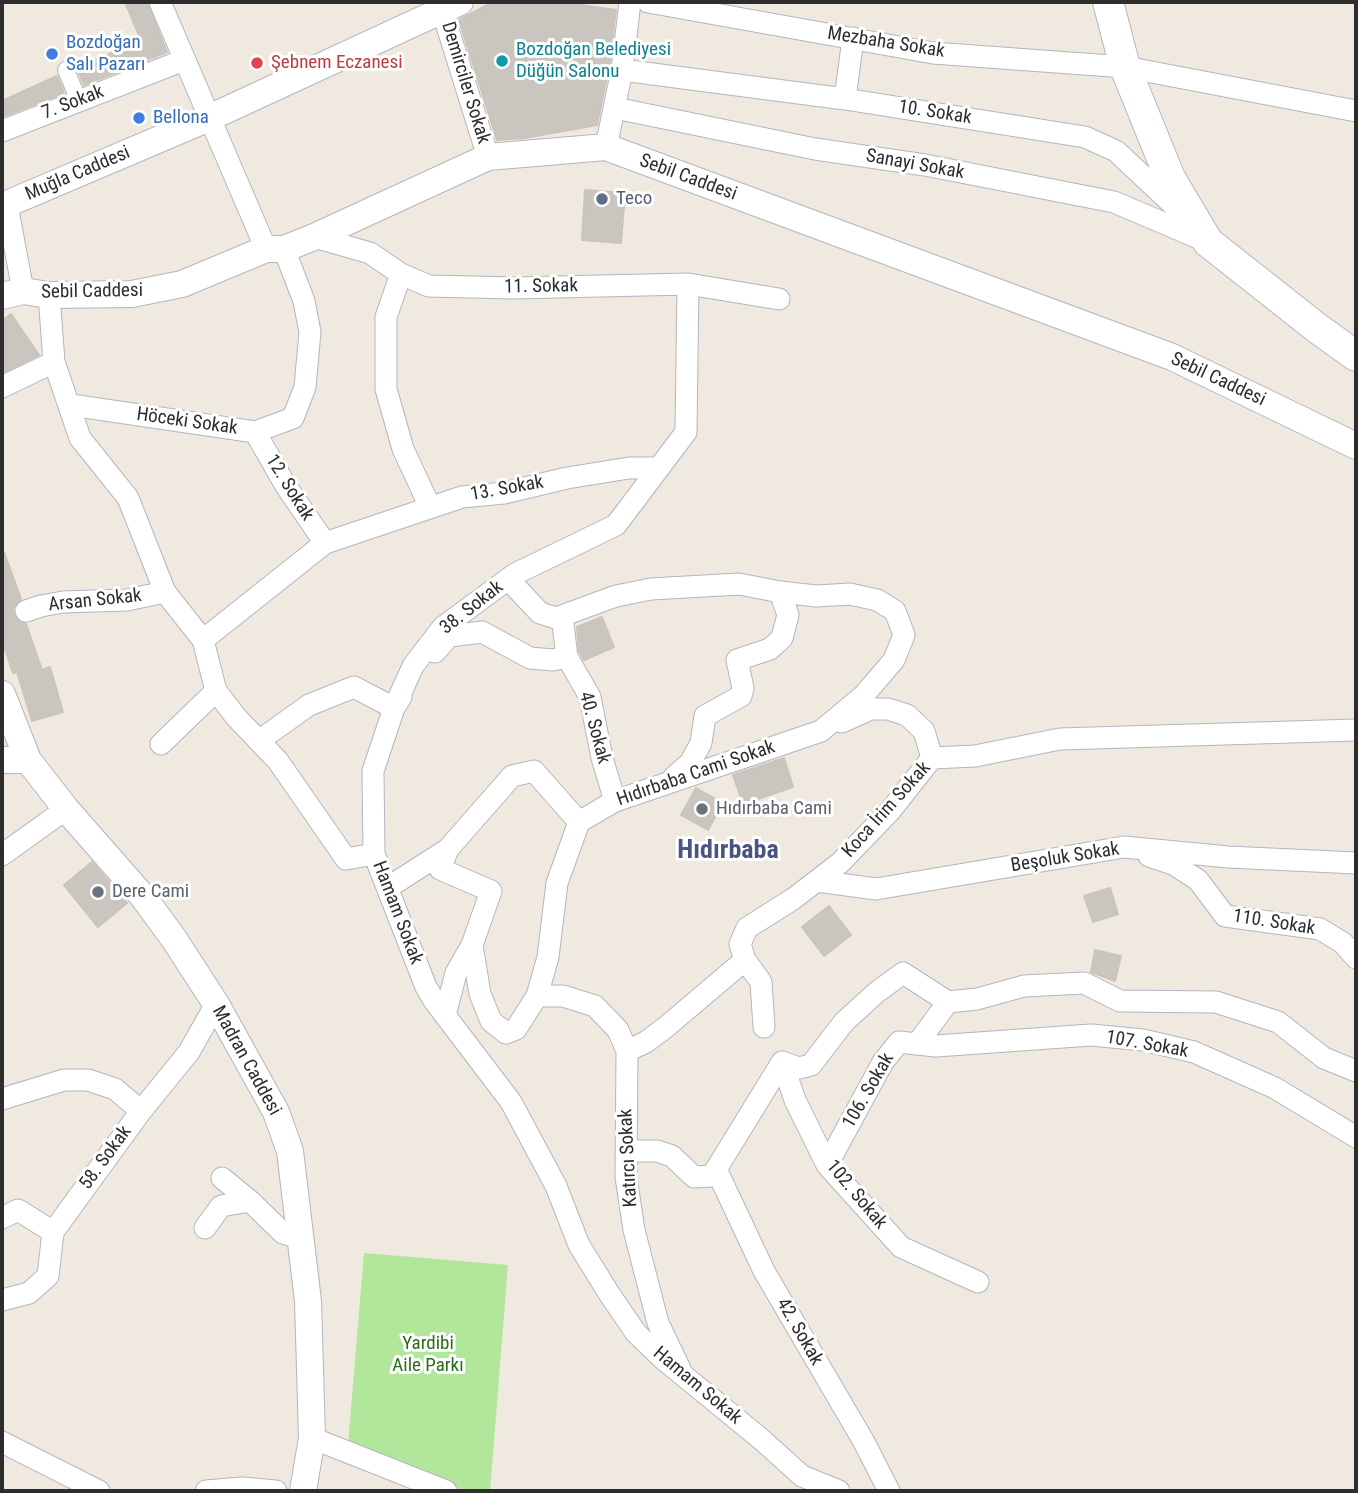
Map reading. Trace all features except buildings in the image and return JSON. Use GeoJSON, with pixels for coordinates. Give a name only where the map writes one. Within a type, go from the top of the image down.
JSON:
{"type":"FeatureCollection","features":[{"type":"Feature","properties":{"kind":"main road"},"geometry":{"type":"LineString","coordinates":[[1108,2],[1125,67],[1170,178],[1208,242],[1356,356]]}},
{"type":"Feature","properties":{"kind":"street","name":"Höceki Sokak"},"geometry":{"type":"LineString","coordinates":[[71,405],[255,432],[293,418],[305,387],[310,332],[304,301],[209,118],[160,2]]}},
{"type":"Feature","properties":{"kind":"street"},"geometry":{"type":"LineString","coordinates":[[607,147],[622,70],[630,2]]}},
{"type":"Feature","properties":{"kind":"street","name":"Mezbaha Sokak"},"geometry":{"type":"LineString","coordinates":[[648,2],[933,53],[1125,67],[1356,111]]}},
{"type":"Feature","properties":{"kind":"street","name":"Muğla Caddesi"},"geometry":{"type":"LineString","coordinates":[[4,206],[209,118],[451,5]]}},
{"type":"Feature","properties":{"kind":"street","name":"Demirciler Sokak"},"geometry":{"type":"LineString","coordinates":[[451,5],[488,157]]}},
{"type":"Feature","properties":{"kind":"street"},"geometry":{"type":"LineString","coordinates":[[845,99],[853,38]]}},
{"type":"Feature","properties":{"kind":"street","name":"7. Sokak"},"geometry":{"type":"LineString","coordinates":[[2,131],[184,60]]}},
{"type":"Feature","properties":{"kind":"street"},"geometry":{"type":"LineString","coordinates":[[66,70],[79,101]]}},
{"type":"Feature","properties":{"kind":"street","name":"10. Sokak"},"geometry":{"type":"LineString","coordinates":[[622,70],[845,99],[1085,136],[1116,151],[1168,199],[1208,242]]}},
{"type":"Feature","properties":{"kind":"street","name":"Sanayi Sokak"},"geometry":{"type":"LineString","coordinates":[[615,108],[815,149],[925,165],[1114,202],[1208,242]]}},
{"type":"Feature","properties":{"kind":"street","name":"Sebil Caddesi"},"geometry":{"type":"LineString","coordinates":[[25,294],[132,295],[182,284],[314,237],[488,157],[607,147],[1172,357],[1356,446]]}},
{"type":"Feature","properties":{"kind":"street","name":"Hamam Sokak"},"geometry":{"type":"LineString","coordinates":[[4,206],[25,294],[71,405],[80,438],[128,498],[165,592],[203,640],[216,691],[236,718],[278,761],[346,859],[374,854],[426,987],[511,1102],[556,1186],[579,1245],[636,1333],[802,1476],[839,1491]]}},
{"type":"Feature","properties":{"kind":"street","name":"11. Sokak"},"geometry":{"type":"LineString","coordinates":[[314,237],[370,253],[401,274],[429,286],[514,288],[688,284],[779,299]]}},
{"type":"Feature","properties":{"kind":"street"},"geometry":{"type":"LineString","coordinates":[[401,274],[386,317],[386,388],[403,449],[430,508]]}},
{"type":"Feature","properties":{"kind":"street"},"geometry":{"type":"LineString","coordinates":[[656,468],[685,432],[688,284]]}},
{"type":"Feature","properties":{"kind":"street"},"geometry":{"type":"LineString","coordinates":[[2,387],[54,362]]}},
{"type":"Feature","properties":{"kind":"street","name":"12. Sokak"},"geometry":{"type":"LineString","coordinates":[[255,432],[286,486],[325,543]]}},
{"type":"Feature","properties":{"kind":"street","name":"13. Sokak"},"geometry":{"type":"LineString","coordinates":[[203,640],[325,543],[462,497],[504,492],[629,468],[656,468]]}},
{"type":"Feature","properties":{"kind":"street","name":"38. Sokak"},"geometry":{"type":"LineString","coordinates":[[374,854],[373,771],[394,708],[413,666],[443,627],[508,579],[615,525],[656,468]]}},
{"type":"Feature","properties":{"kind":"street"},"geometry":{"type":"LineString","coordinates":[[508,579],[540,613],[556,618],[562,616]]}},
{"type":"Feature","properties":{"kind":"street","name":"Hıdırbaba Cami Sokak"},"geometry":{"type":"LineString","coordinates":[[562,616],[616,596],[651,589],[739,584],[780,592],[816,596],[850,594],[877,600],[895,611],[904,635],[894,660],[864,695],[821,731],[615,801],[579,822]]}},
{"type":"Feature","properties":{"kind":"street","name":"Arsan Sokak"},"geometry":{"type":"LineString","coordinates":[[26,611],[63,602],[127,600],[165,592]]}},
{"type":"Feature","properties":{"kind":"street"},"geometry":{"type":"LineString","coordinates":[[670,781],[690,763],[701,743],[705,716],[741,696],[743,688],[737,660],[769,649],[782,638],[788,615],[780,592]]}},
{"type":"Feature","properties":{"kind":"street","name":"40. Sokak"},"geometry":{"type":"LineString","coordinates":[[562,616],[567,657],[590,697],[602,758],[615,801]]}},
{"type":"Feature","properties":{"kind":"street"},"geometry":{"type":"LineString","coordinates":[[260,740],[309,705],[354,687],[394,708],[424,665],[449,636],[482,632],[530,658],[553,660],[567,657]]}},
{"type":"Feature","properties":{"kind":"street"},"geometry":{"type":"LineString","coordinates":[[161,744],[216,691]]}},
{"type":"Feature","properties":{"kind":"street","name":"Madran Caddesi"},"geometry":{"type":"LineString","coordinates":[[2,694],[28,760],[66,809],[144,898],[216,1004],[276,1112],[290,1151],[309,1301],[313,1438],[303,1491]]}},
{"type":"Feature","properties":{"kind":"street"},"geometry":{"type":"LineString","coordinates":[[821,731],[872,709],[888,709],[907,715],[924,731],[932,758]]}},
{"type":"Feature","properties":{"kind":"street","name":"Koca İrim Sokak"},"geometry":{"type":"LineString","coordinates":[[744,960],[740,944],[747,928],[840,863],[890,811],[932,758],[975,756],[1060,739],[1356,730]]}},
{"type":"Feature","properties":{"kind":"street"},"geometry":{"type":"LineString","coordinates":[[2,760],[28,760]]}},
{"type":"Feature","properties":{"kind":"street"},"geometry":{"type":"LineString","coordinates":[[389,887],[448,849],[512,776],[534,771],[579,822],[557,883],[548,957],[537,996],[516,1029],[506,1033],[491,1021],[480,994],[472,945]]}},
{"type":"Feature","properties":{"kind":"street"},"geometry":{"type":"LineString","coordinates":[[2,855],[66,809]]}},
{"type":"Feature","properties":{"kind":"street","name":"Beşoluk Sokak"},"geometry":{"type":"LineString","coordinates":[[817,881],[876,889],[1124,847],[1228,857],[1356,863]]}},
{"type":"Feature","properties":{"kind":"street","name":"110. Sokak"},"geometry":{"type":"LineString","coordinates":[[1124,847],[1173,864],[1198,880],[1226,916],[1320,929],[1343,943],[1356,958]]}},
{"type":"Feature","properties":{"kind":"street"},"geometry":{"type":"LineString","coordinates":[[444,1014],[456,973],[472,945],[491,891],[440,869],[448,849]]}},
{"type":"Feature","properties":{"kind":"street"},"geometry":{"type":"LineString","coordinates":[[537,996],[564,996],[595,1006],[618,1030],[627,1051],[646,1042],[666,1027],[744,960],[761,982],[764,1027]]}},
{"type":"Feature","properties":{"kind":"street"},"geometry":{"type":"LineString","coordinates":[[627,1151],[657,1151],[672,1156],[694,1177],[712,1176],[782,1062],[799,1068],[811,1065],[844,1022],[903,973],[948,1002],[977,999],[1024,986],[1084,984],[1120,1001],[1216,1002],[1278,1022],[1324,1058],[1356,1071]]}},
{"type":"Feature","properties":{"kind":"street","name":"106. Sokak"},"geometry":{"type":"LineString","coordinates":[[828,1165],[883,1062],[899,1042],[917,1044],[948,1002]]}},
{"type":"Feature","properties":{"kind":"street","name":"58. Sokak"},"geometry":{"type":"LineString","coordinates":[[2,1300],[29,1293],[48,1276],[53,1232],[141,1111],[189,1052],[216,1004]]}},
{"type":"Feature","properties":{"kind":"street","name":"107. Sokak"},"geometry":{"type":"LineString","coordinates":[[917,1044],[936,1046],[1091,1035],[1143,1041],[1194,1052],[1275,1087],[1356,1137]]}},
{"type":"Feature","properties":{"kind":"street","name":"Katırcı Sokak"},"geometry":{"type":"LineString","coordinates":[[627,1051],[626,1177],[634,1230],[658,1323],[681,1373]]}},
{"type":"Feature","properties":{"kind":"street","name":"102. Sokak"},"geometry":{"type":"LineString","coordinates":[[782,1062],[795,1100],[828,1165],[901,1247],[978,1282]]}},
{"type":"Feature","properties":{"kind":"street"},"geometry":{"type":"LineString","coordinates":[[2,1099],[64,1080],[88,1080],[115,1089],[141,1111]]}},
{"type":"Feature","properties":{"kind":"street","name":"42. Sokak"},"geometry":{"type":"LineString","coordinates":[[716,1169],[764,1272],[864,1442],[889,1491]]}},
{"type":"Feature","properties":{"kind":"street"},"geometry":{"type":"LineString","coordinates":[[222,1178],[283,1233],[302,1239]]}},
{"type":"Feature","properties":{"kind":"street"},"geometry":{"type":"LineString","coordinates":[[205,1228],[221,1206],[250,1201]]}},
{"type":"Feature","properties":{"kind":"street"},"geometry":{"type":"LineString","coordinates":[[2,1218],[18,1210],[53,1232]]}},
{"type":"Feature","properties":{"kind":"street"},"geometry":{"type":"LineString","coordinates":[[313,1438],[446,1491]]}},
{"type":"Feature","properties":{"kind":"street"},"geometry":{"type":"LineString","coordinates":[[2,1442],[99,1491]]}},
{"type":"Feature","properties":{"kind":"street"},"geometry":{"type":"LineString","coordinates":[[206,1491],[242,1488],[276,1491]]}},
{"type":"Feature","properties":{"kind":"green space","name":"Yardibi Aile Parkı"},"geometry":{"type":"Polygon","coordinates":[[[364,1253],[508,1265],[490,1491],[465,1491],[348,1444],[364,1253]]]}},
{"type":"Feature","properties":{"kind":"place","name":"Bozdoğan Salı Pazarı"},"geometry":{"type":"Point","coordinates":[52,54]}},
{"type":"Feature","properties":{"kind":"place","name":"Bozdoğan Belediyesi Düğün Salonu"},"geometry":{"type":"Point","coordinates":[502,61]}},
{"type":"Feature","properties":{"kind":"place","name":"Şebnem Eczanesi"},"geometry":{"type":"Point","coordinates":[257,63]}},
{"type":"Feature","properties":{"kind":"place","name":"Bellona"},"geometry":{"type":"Point","coordinates":[139,118]}},
{"type":"Feature","properties":{"kind":"place","name":"Teco"},"geometry":{"type":"Point","coordinates":[602,199]}},
{"type":"Feature","properties":{"kind":"place","name":"Hıdırbaba Cami"},"geometry":{"type":"Point","coordinates":[702,809]}},
{"type":"Feature","properties":{"kind":"place","name":"Dere Cami"},"geometry":{"type":"Point","coordinates":[98,892]}},
{"type":"Feature","properties":{"kind":"district","name":"Hıdırbaba"},"geometry":{"type":"Point","coordinates":[728,851]}}]}
